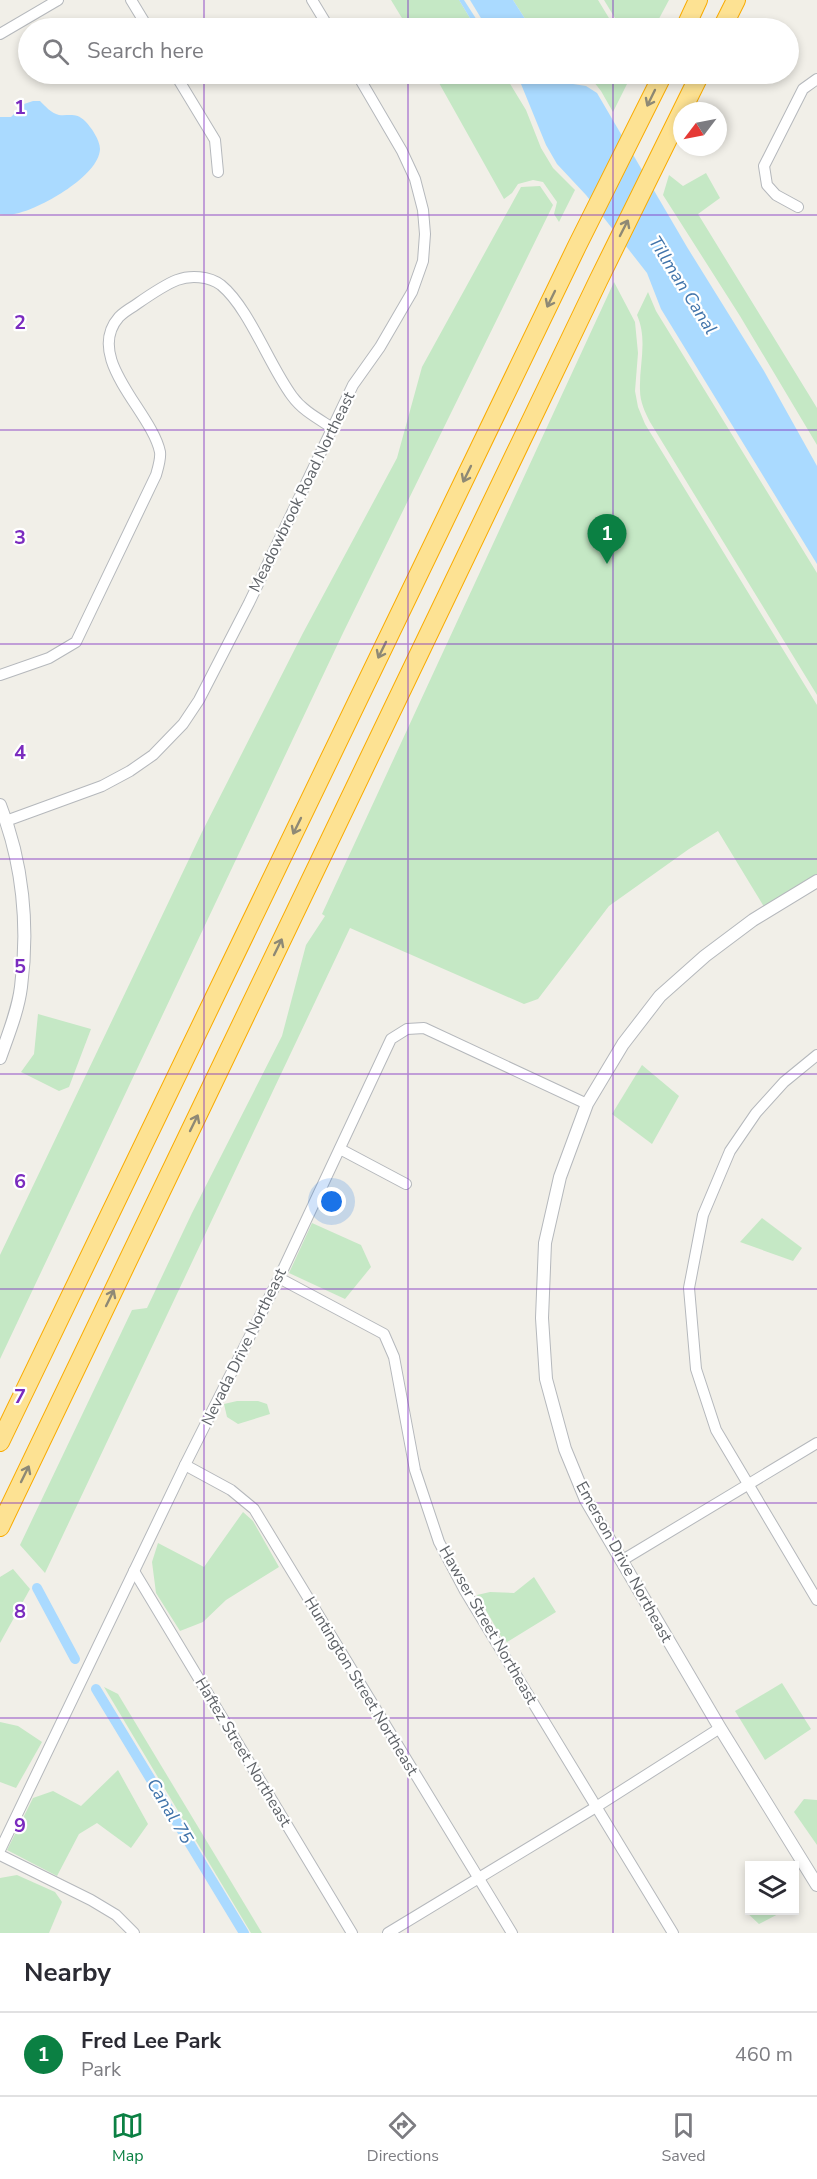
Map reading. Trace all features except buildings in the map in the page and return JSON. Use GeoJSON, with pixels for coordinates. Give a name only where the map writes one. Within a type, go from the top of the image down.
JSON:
{"type":"FeatureCollection","features":[{"type":"Feature","properties":{"kind":"highway"},"geometry":{"type":"LineString","coordinates":[[690,18],[698,0]]}},
{"type":"Feature","properties":{"kind":"highway"},"geometry":{"type":"LineString","coordinates":[[727,18],[736,0]]}},
{"type":"Feature","properties":{"kind":"highway"},"geometry":{"type":"LineString","coordinates":[[0,1443],[577,246],[658,84]]}},
{"type":"Feature","properties":{"kind":"highway"},"geometry":{"type":"LineString","coordinates":[[0,1527],[598,281],[695,84]]}},
{"type":"Feature","properties":{"kind":"street"},"geometry":{"type":"LineString","coordinates":[[27,18],[58,0]]}},
{"type":"Feature","properties":{"kind":"street"},"geometry":{"type":"LineString","coordinates":[[131,0],[142,18]]}},
{"type":"Feature","properties":{"kind":"street"},"geometry":{"type":"LineString","coordinates":[[312,0],[323,18]]}},
{"type":"Feature","properties":{"kind":"street"},"geometry":{"type":"LineString","coordinates":[[0,34],[18,23]]}},
{"type":"Feature","properties":{"kind":"street"},"geometry":{"type":"LineString","coordinates":[[798,207],[776,195],[766,185],[764,166],[803,88],[817,79]]}},
{"type":"Feature","properties":{"kind":"street"},"geometry":{"type":"LineString","coordinates":[[181,84],[215,140],[218,172]]}},
{"type":"Feature","properties":{"kind":"street","name":"Meadowbrook Road Northeast"},"geometry":{"type":"LineString","coordinates":[[6,821],[102,786],[130,771],[153,755],[183,724],[199,700],[249,603],[331,426],[353,385],[380,347],[412,292],[423,261],[423,210],[415,179],[402,151],[363,84]]}},
{"type":"Feature","properties":{"kind":"street"},"geometry":{"type":"LineString","coordinates":[[0,675],[49,658],[75,642],[156,475],[161,455],[155,435],[114,369],[109,348],[111,330],[120,316],[175,281],[188,277],[204,278],[219,284],[234,299],[292,396],[304,410],[331,426]]}},
{"type":"Feature","properties":{"kind":"street"},"geometry":{"type":"LineString","coordinates":[[0,806],[17,857],[24,920],[21,987],[0,1058]]}},
{"type":"Feature","properties":{"kind":"street","name":"Emerson Drive Northeast"},"geometry":{"type":"LineString","coordinates":[[817,881],[753,921],[705,956],[660,996],[622,1044],[588,1104],[560,1177],[545,1244],[542,1318],[546,1379],[565,1449],[586,1500],[720,1728],[817,1885]]}},
{"type":"Feature","properties":{"kind":"street","name":"Nevada Drive Northeast"},"geometry":{"type":"LineString","coordinates":[[0,1850],[185,1465],[279,1278],[391,1039],[407,1029],[424,1028],[588,1104]]}},
{"type":"Feature","properties":{"kind":"street"},"geometry":{"type":"LineString","coordinates":[[817,1055],[784,1082],[756,1113],[730,1151],[703,1215],[689,1288],[696,1369],[716,1430],[817,1600]]}},
{"type":"Feature","properties":{"kind":"street"},"geometry":{"type":"LineString","coordinates":[[340,1149],[406,1184]]}},
{"type":"Feature","properties":{"kind":"street","name":"Hawser Street Northeast"},"geometry":{"type":"LineString","coordinates":[[279,1278],[384,1334],[394,1357],[415,1470],[439,1542],[465,1591],[673,1933]]}},
{"type":"Feature","properties":{"kind":"street"},"geometry":{"type":"LineString","coordinates":[[621,1561],[817,1443]]}},
{"type":"Feature","properties":{"kind":"street","name":"Huntington Street Northeast"},"geometry":{"type":"LineString","coordinates":[[185,1465],[231,1490],[254,1509],[512,1933]]}},
{"type":"Feature","properties":{"kind":"street","name":"Haftez Street Northeast"},"geometry":{"type":"LineString","coordinates":[[134,1571],[352,1933]]}},
{"type":"Feature","properties":{"kind":"street"},"geometry":{"type":"LineString","coordinates":[[388,1933],[596,1807],[720,1728]]}},
{"type":"Feature","properties":{"kind":"street"},"geometry":{"type":"LineString","coordinates":[[0,1855],[100,1905],[116,1915],[134,1933]]}},
{"type":"Feature","properties":{"kind":"green space"},"geometry":{"type":"Polygon","coordinates":[[[391,0],[459,0],[470,18],[402,18],[391,0]]]}},
{"type":"Feature","properties":{"kind":"green space"},"geometry":{"type":"Polygon","coordinates":[[[513,0],[598,0],[609,18],[525,18],[513,0]]]}},
{"type":"Feature","properties":{"kind":"green space"},"geometry":{"type":"Polygon","coordinates":[[[604,0],[669,0],[659,18],[615,18],[604,0]]]}},
{"type":"Feature","properties":{"kind":"green space"},"geometry":{"type":"Polygon","coordinates":[[[440,84],[510,84],[526,110],[541,148],[553,168],[575,190],[559,222],[554,214],[557,202],[543,182],[533,180],[518,184],[504,199],[440,84]]]}},
{"type":"Feature","properties":{"kind":"green space"},"geometry":{"type":"Polygon","coordinates":[[[596,84],[627,84],[613,112],[596,84]]]}},
{"type":"Feature","properties":{"kind":"green space"},"geometry":{"type":"Polygon","coordinates":[[[706,173],[720,198],[698,214],[817,408],[817,445],[740,316],[663,195],[669,175],[683,186],[706,173]]]}},
{"type":"Feature","properties":{"kind":"green space"},"geometry":{"type":"Polygon","coordinates":[[[540,186],[553,205],[343,633],[0,1359],[0,1255],[202,832],[303,633],[397,458],[422,367],[521,187],[540,186]]]}},
{"type":"Feature","properties":{"kind":"green space"},"geometry":{"type":"Polygon","coordinates":[[[614,282],[635,322],[638,353],[635,391],[645,424],[817,705],[817,881],[766,910],[718,831],[609,906],[538,999],[524,1004],[350,928],[45,1573],[20,1545],[132,1310],[147,1308],[192,1213],[282,1036],[306,945],[325,916],[322,914],[614,282]]]}},
{"type":"Feature","properties":{"kind":"green space"},"geometry":{"type":"Polygon","coordinates":[[[648,292],[656,311],[817,573],[817,695],[645,411],[640,390],[642,334],[637,315],[648,292]]]}},
{"type":"Feature","properties":{"kind":"green space"},"geometry":{"type":"Polygon","coordinates":[[[38,1014],[91,1029],[69,1087],[59,1091],[21,1072],[34,1054],[38,1014]]]}},
{"type":"Feature","properties":{"kind":"green space"},"geometry":{"type":"Polygon","coordinates":[[[642,1065],[679,1096],[652,1144],[612,1114],[642,1065]]]}},
{"type":"Feature","properties":{"kind":"green space"},"geometry":{"type":"Polygon","coordinates":[[[762,1218],[802,1248],[793,1261],[740,1242],[762,1218]]]}},
{"type":"Feature","properties":{"kind":"green space"},"geometry":{"type":"Polygon","coordinates":[[[312,1223],[361,1245],[371,1267],[345,1299],[289,1273],[312,1223]]]}},
{"type":"Feature","properties":{"kind":"green space"},"geometry":{"type":"Polygon","coordinates":[[[237,1401],[258,1401],[267,1404],[270,1414],[238,1424],[227,1417],[224,1404],[237,1401]]]}},
{"type":"Feature","properties":{"kind":"green space"},"geometry":{"type":"Polygon","coordinates":[[[243,1512],[253,1521],[279,1567],[226,1600],[203,1622],[180,1631],[156,1593],[152,1562],[158,1543],[204,1567],[243,1512]]]}},
{"type":"Feature","properties":{"kind":"green space"},"geometry":{"type":"Polygon","coordinates":[[[13,1569],[30,1589],[0,1643],[0,1577],[13,1569]]]}},
{"type":"Feature","properties":{"kind":"green space"},"geometry":{"type":"Polygon","coordinates":[[[534,1577],[556,1612],[507,1642],[502,1638],[477,1595],[490,1592],[514,1593],[534,1577]]]}},
{"type":"Feature","properties":{"kind":"green space"},"geometry":{"type":"Polygon","coordinates":[[[782,1683],[811,1729],[765,1760],[735,1711],[782,1683]]]}},
{"type":"Feature","properties":{"kind":"green space"},"geometry":{"type":"Polygon","coordinates":[[[104,1687],[118,1694],[262,1933],[251,1933],[104,1687]]]}},
{"type":"Feature","properties":{"kind":"green space"},"geometry":{"type":"Polygon","coordinates":[[[0,1722],[18,1726],[42,1742],[16,1788],[0,1782],[0,1722]]]}},
{"type":"Feature","properties":{"kind":"green space"},"geometry":{"type":"Polygon","coordinates":[[[118,1770],[148,1824],[131,1848],[97,1823],[79,1834],[57,1876],[7,1850],[33,1798],[53,1791],[81,1806],[118,1770]]]}},
{"type":"Feature","properties":{"kind":"green space"},"geometry":{"type":"Polygon","coordinates":[[[804,1799],[817,1800],[817,1845],[794,1812],[804,1799]]]}},
{"type":"Feature","properties":{"kind":"green space"},"geometry":{"type":"Polygon","coordinates":[[[17,1875],[55,1892],[62,1902],[49,1933],[0,1933],[0,1878],[17,1875]]]}},
{"type":"Feature","properties":{"kind":"green space"},"geometry":{"type":"Polygon","coordinates":[[[749,1915],[776,1915],[759,1924],[749,1915]]]}},
{"type":"Feature","properties":{"kind":"water"},"geometry":{"type":"Polygon","coordinates":[[[459,0],[464,0],[476,18],[470,18],[459,0]]]}},
{"type":"Feature","properties":{"kind":"water"},"geometry":{"type":"Polygon","coordinates":[[[470,0],[513,0],[525,18],[481,18],[470,0]]]}},
{"type":"Feature","properties":{"kind":"water","name":"Tillman Canal"},"geometry":{"type":"Polygon","coordinates":[[[521,84],[573,84],[586,86],[597,93],[687,247],[764,371],[817,466],[817,564],[661,309],[647,273],[586,195],[557,164],[546,145],[521,84]]]}},
{"type":"Feature","properties":{"kind":"water"},"geometry":{"type":"Polygon","coordinates":[[[40,101],[56,114],[75,115],[82,118],[92,130],[100,149],[90,170],[68,189],[29,210],[0,214],[0,117],[11,117],[24,104],[40,101]]]}},
{"type":"Feature","properties":{"kind":"waterway","name":"Canal 75"},"geometry":{"type":"LineString","coordinates":[[37,1588],[75,1659]]}},
{"type":"Feature","properties":{"kind":"waterway","name":"Canal 75"},"geometry":{"type":"LineString","coordinates":[[96,1689],[244,1933]]}},
{"type":"Feature","properties":{"kind":"place","name":"Fred Lee Park"},"geometry":{"type":"Point","coordinates":[607,564]}}]}
